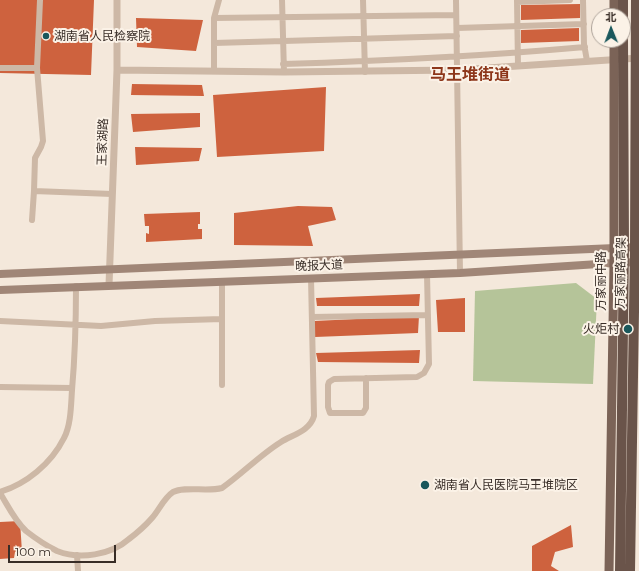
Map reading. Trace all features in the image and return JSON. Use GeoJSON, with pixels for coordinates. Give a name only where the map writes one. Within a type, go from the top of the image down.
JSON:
{"type":"FeatureCollection","features":[{"type":"Feature","properties":{"kind":"highway","name":"万家丽路高架"},"geometry":{"type":"LineString","coordinates":[[630,571],[635,246],[636,0]]}},
{"type":"Feature","properties":{"kind":"highway","name":"万家丽路高架"},"geometry":{"type":"LineString","coordinates":[[620,571],[624,246],[623,48]]}},
{"type":"Feature","properties":{"kind":"main road","name":"万家丽中路"},"geometry":{"type":"LineString","coordinates":[[610,571],[614,263],[614,48]]}},
{"type":"Feature","properties":{"kind":"main road","name":"晚报大道"},"geometry":{"type":"LineString","coordinates":[[0,274],[460,256],[614,247],[639,247]]}},
{"type":"Feature","properties":{"kind":"main road","name":"晚报大道"},"geometry":{"type":"LineString","coordinates":[[0,290],[460,273],[639,262]]}},
{"type":"Feature","properties":{"kind":"street"},"geometry":{"type":"LineString","coordinates":[[32,220],[35,158],[43,141],[37,68],[40,0]]}},
{"type":"Feature","properties":{"kind":"street","name":"王家湖路"},"geometry":{"type":"LineString","coordinates":[[109,286],[117,70],[117,0]]}},
{"type":"Feature","properties":{"kind":"street"},"geometry":{"type":"LineString","coordinates":[[214,72],[214,18],[219,0]]}},
{"type":"Feature","properties":{"kind":"street"},"geometry":{"type":"LineString","coordinates":[[282,0],[284,72]]}},
{"type":"Feature","properties":{"kind":"street"},"geometry":{"type":"LineString","coordinates":[[363,0],[365,72]]}},
{"type":"Feature","properties":{"kind":"street"},"geometry":{"type":"LineString","coordinates":[[456,0],[460,273]]}},
{"type":"Feature","properties":{"kind":"street"},"geometry":{"type":"LineString","coordinates":[[518,66],[516,1],[570,0]]}},
{"type":"Feature","properties":{"kind":"street"},"geometry":{"type":"LineString","coordinates":[[583,0],[587,61]]}},
{"type":"Feature","properties":{"kind":"street"},"geometry":{"type":"LineString","coordinates":[[214,18],[456,15]]}},
{"type":"Feature","properties":{"kind":"street"},"geometry":{"type":"LineString","coordinates":[[457,28],[584,24]]}},
{"type":"Feature","properties":{"kind":"street"},"geometry":{"type":"LineString","coordinates":[[214,43],[364,40],[457,36]]}},
{"type":"Feature","properties":{"kind":"street"},"geometry":{"type":"LineString","coordinates":[[283,64],[365,62],[457,57],[585,47]]}},
{"type":"Feature","properties":{"kind":"street"},"geometry":{"type":"LineString","coordinates":[[117,70],[214,72],[365,72],[457,70],[639,58]]}},
{"type":"Feature","properties":{"kind":"street"},"geometry":{"type":"LineString","coordinates":[[0,68],[37,68]]}},
{"type":"Feature","properties":{"kind":"street"},"geometry":{"type":"LineString","coordinates":[[34,191],[112,194]]}},
{"type":"Feature","properties":{"kind":"street"},"geometry":{"type":"LineString","coordinates":[[366,378],[366,408],[363,413],[330,413],[328,408],[329,382],[334,379],[366,378],[417,377],[424,373],[429,364],[427,274]]}},
{"type":"Feature","properties":{"kind":"street"},"geometry":{"type":"LineString","coordinates":[[76,286],[76,325],[70,414],[64,438],[51,458],[27,480],[0,493],[14,516],[26,530],[56,550],[78,555],[108,552],[118,547],[152,519],[168,496],[183,490],[215,490],[222,488],[279,443],[310,425],[314,416],[311,278]]}},
{"type":"Feature","properties":{"kind":"street"},"geometry":{"type":"LineString","coordinates":[[222,282],[222,385]]}},
{"type":"Feature","properties":{"kind":"street"},"geometry":{"type":"LineString","coordinates":[[312,317],[428,315]]}},
{"type":"Feature","properties":{"kind":"street"},"geometry":{"type":"LineString","coordinates":[[0,321],[49,322],[101,326],[155,321],[222,319]]}},
{"type":"Feature","properties":{"kind":"street"},"geometry":{"type":"LineString","coordinates":[[0,387],[72,388]]}},
{"type":"Feature","properties":{"kind":"street"},"geometry":{"type":"LineString","coordinates":[[78,555],[78,571]]}},
{"type":"Feature","properties":{"kind":"green space"},"geometry":{"type":"Polygon","coordinates":[[[576,283],[597,299],[593,384],[473,381],[475,291],[576,283]]]}},
{"type":"Feature","properties":{"kind":"building","name":"湖南省人民检察院"},"geometry":{"type":"Polygon","coordinates":[[[0,0],[94,0],[91,75],[0,73],[0,0]]]}},
{"type":"Feature","properties":{"kind":"building"},"geometry":{"type":"Polygon","coordinates":[[[580,4],[580,18],[521,20],[521,5],[580,4]]]}},
{"type":"Feature","properties":{"kind":"building"},"geometry":{"type":"Polygon","coordinates":[[[136,18],[203,20],[196,51],[137,47],[136,18]]]}},
{"type":"Feature","properties":{"kind":"building"},"geometry":{"type":"Polygon","coordinates":[[[579,28],[579,41],[521,43],[521,30],[579,28]]]}},
{"type":"Feature","properties":{"kind":"building"},"geometry":{"type":"Polygon","coordinates":[[[132,84],[202,85],[204,96],[131,95],[132,84]]]}},
{"type":"Feature","properties":{"kind":"building"},"geometry":{"type":"Polygon","coordinates":[[[326,87],[324,151],[217,157],[213,95],[326,87]]]}},
{"type":"Feature","properties":{"kind":"building"},"geometry":{"type":"Polygon","coordinates":[[[200,113],[200,127],[133,132],[131,114],[200,113]]]}},
{"type":"Feature","properties":{"kind":"building"},"geometry":{"type":"Polygon","coordinates":[[[135,147],[202,148],[199,161],[136,165],[135,147]]]}},
{"type":"Feature","properties":{"kind":"building"},"geometry":{"type":"Polygon","coordinates":[[[298,206],[332,207],[336,220],[308,226],[313,246],[234,245],[234,213],[298,206]]]}},
{"type":"Feature","properties":{"kind":"building"},"geometry":{"type":"Polygon","coordinates":[[[200,212],[200,224],[198,224],[198,229],[202,229],[202,239],[146,242],[146,233],[149,234],[149,226],[145,226],[144,214],[200,212]]]}},
{"type":"Feature","properties":{"kind":"building"},"geometry":{"type":"Polygon","coordinates":[[[420,294],[419,306],[317,306],[316,298],[420,294]]]}},
{"type":"Feature","properties":{"kind":"building"},"geometry":{"type":"Polygon","coordinates":[[[465,298],[465,332],[438,332],[436,300],[465,298]]]}},
{"type":"Feature","properties":{"kind":"building"},"geometry":{"type":"Polygon","coordinates":[[[419,316],[418,333],[315,337],[314,321],[419,316]]]}},
{"type":"Feature","properties":{"kind":"building"},"geometry":{"type":"Polygon","coordinates":[[[420,350],[419,363],[318,362],[316,353],[420,350]]]}},
{"type":"Feature","properties":{"kind":"building"},"geometry":{"type":"Polygon","coordinates":[[[20,521],[22,552],[15,552],[14,558],[0,559],[0,522],[20,521]]]}},
{"type":"Feature","properties":{"kind":"building"},"geometry":{"type":"Polygon","coordinates":[[[571,525],[573,547],[555,552],[551,566],[559,571],[532,571],[532,546],[571,525]]]}},
{"type":"Feature","properties":{"kind":"place","name":"湖南省人民检察院"},"geometry":{"type":"Point","coordinates":[46,36]}},
{"type":"Feature","properties":{"kind":"place","name":"火炬村"},"geometry":{"type":"Point","coordinates":[628,329]}},
{"type":"Feature","properties":{"kind":"place","name":"湖南省人民医院马王堆院区"},"geometry":{"type":"Point","coordinates":[425,485]}},
{"type":"Feature","properties":{"kind":"district","name":"马王堆街道"},"geometry":{"type":"Point","coordinates":[470,75]}}]}
